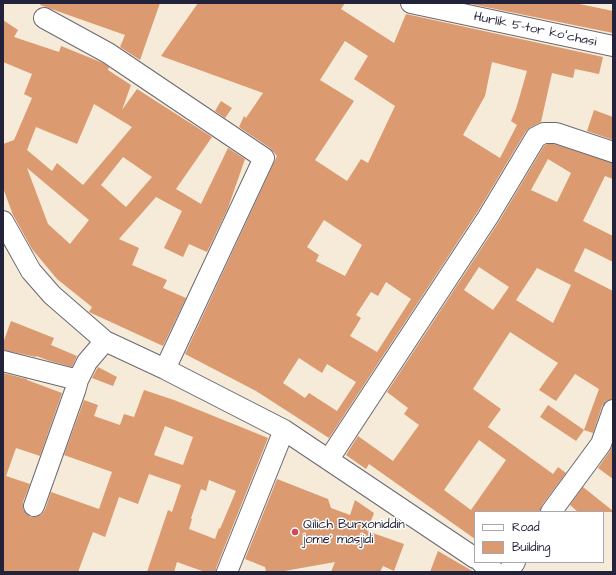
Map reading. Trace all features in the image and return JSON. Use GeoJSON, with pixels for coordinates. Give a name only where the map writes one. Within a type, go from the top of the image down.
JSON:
{"type":"FeatureCollection","features":[{"type":"Feature","properties":{"kind":"street","name":"Hurlik 5-tor koʻchasi"},"geometry":{"type":"LineString","coordinates":[[411,3],[613,46]]}},
{"type":"Feature","properties":{"kind":"street"},"geometry":{"type":"LineString","coordinates":[[44,18],[108,53],[264,158],[165,369]]}},
{"type":"Feature","properties":{"kind":"street"},"geometry":{"type":"LineString","coordinates":[[329,459],[488,217],[536,137],[544,133],[556,133],[613,152]]}},
{"type":"Feature","properties":{"kind":"street"},"geometry":{"type":"LineString","coordinates":[[3,221],[31,271],[52,295],[105,341],[165,369],[284,430],[474,557]]}},
{"type":"Feature","properties":{"kind":"street"},"geometry":{"type":"LineString","coordinates":[[34,506],[78,380],[86,362],[105,341]]}},
{"type":"Feature","properties":{"kind":"street"},"geometry":{"type":"LineString","coordinates":[[3,361],[78,380]]}},
{"type":"Feature","properties":{"kind":"street"},"geometry":{"type":"LineString","coordinates":[[552,511],[600,444],[613,410]]}},
{"type":"Feature","properties":{"kind":"street"},"geometry":{"type":"LineString","coordinates":[[227,572],[284,430]]}},
{"type":"Feature","properties":{"kind":"street"},"geometry":{"type":"LineString","coordinates":[[482,563],[495,572]]}},
{"type":"Feature","properties":{"kind":"street"},"geometry":{"type":"LineString","coordinates":[[508,572],[514,563]]}},
{"type":"Feature","properties":{"kind":"building"},"geometry":{"type":"Polygon","coordinates":[[[41,3],[160,3],[140,60],[120,47],[125,35],[40,5],[41,3]]]}},
{"type":"Feature","properties":{"kind":"building"},"geometry":{"type":"Polygon","coordinates":[[[198,3],[345,3],[341,9],[394,43],[406,14],[603,57],[599,74],[575,69],[573,78],[552,73],[541,122],[526,131],[478,211],[329,438],[256,391],[185,354],[277,156],[270,148],[239,127],[244,116],[246,118],[263,93],[161,56],[198,3]],[[345,41],[320,80],[354,101],[315,160],[347,181],[361,159],[368,163],[395,106],[354,79],[368,56],[345,41]],[[492,62],[485,96],[463,135],[500,158],[517,125],[511,121],[527,71],[492,62]],[[324,220],[307,247],[319,255],[316,261],[345,276],[362,245],[324,220]],[[386,282],[378,296],[371,292],[356,315],[361,318],[350,336],[377,352],[411,299],[386,282]],[[299,358],[283,383],[305,398],[309,393],[337,411],[356,382],[327,364],[322,373],[299,358]]]}},
{"type":"Feature","properties":{"kind":"building"},"geometry":{"type":"Polygon","coordinates":[[[466,3],[575,3],[613,11],[613,33],[466,3]]]}},
{"type":"Feature","properties":{"kind":"building"},"geometry":{"type":"Polygon","coordinates":[[[3,20],[18,30],[14,37],[59,52],[61,46],[103,63],[109,67],[108,70],[131,85],[122,110],[137,89],[212,137],[176,189],[201,204],[228,148],[245,159],[228,208],[207,252],[189,244],[183,257],[164,248],[182,211],[156,197],[119,239],[139,248],[132,265],[167,280],[163,288],[186,298],[163,346],[89,312],[92,307],[57,279],[32,249],[13,215],[3,188],[3,144],[14,140],[32,98],[24,94],[32,74],[3,62],[3,20]],[[94,104],[77,144],[36,127],[27,150],[52,171],[57,163],[83,185],[132,127],[94,104]],[[123,157],[101,185],[126,207],[152,177],[123,157]],[[27,168],[48,224],[70,244],[89,220],[27,168]]]}},
{"type":"Feature","properties":{"kind":"building"},"geometry":{"type":"Polygon","coordinates":[[[221,101],[232,108],[225,118],[215,111],[221,101]]]}},
{"type":"Feature","properties":{"kind":"building"},"geometry":{"type":"Polygon","coordinates":[[[594,110],[613,117],[613,140],[587,131],[594,110]]]}},
{"type":"Feature","properties":{"kind":"building"},"geometry":{"type":"Polygon","coordinates":[[[547,144],[554,144],[613,163],[613,179],[605,176],[583,221],[613,236],[613,262],[585,248],[574,271],[613,291],[613,399],[606,401],[602,406],[593,433],[584,430],[599,389],[575,374],[556,401],[539,390],[558,363],[510,332],[473,389],[501,409],[488,427],[553,474],[558,467],[566,473],[542,505],[540,511],[474,511],[474,538],[369,464],[366,469],[346,455],[358,436],[393,461],[419,425],[404,414],[408,408],[387,392],[498,223],[544,146],[547,144]],[[548,159],[531,190],[557,202],[571,173],[548,159]],[[479,267],[464,290],[493,310],[509,287],[479,267]],[[537,268],[516,300],[553,323],[571,285],[537,268]],[[479,440],[444,490],[471,510],[506,460],[479,440]]]}},
{"type":"Feature","properties":{"kind":"building"},"geometry":{"type":"Polygon","coordinates":[[[11,321],[54,338],[51,345],[77,356],[72,367],[36,356],[3,350],[3,343],[11,321]]]}},
{"type":"Feature","properties":{"kind":"building"},"geometry":{"type":"Polygon","coordinates":[[[98,367],[117,377],[113,386],[92,378],[98,367]]]}},
{"type":"Feature","properties":{"kind":"building"},"geometry":{"type":"Polygon","coordinates":[[[3,373],[27,379],[62,393],[40,456],[16,448],[6,476],[30,484],[23,502],[23,508],[26,514],[31,517],[36,517],[42,514],[45,510],[51,492],[99,509],[112,472],[64,455],[84,400],[98,405],[94,416],[120,425],[124,414],[134,417],[144,390],[174,400],[268,438],[216,568],[216,572],[205,572],[177,562],[174,572],[147,572],[168,510],[172,512],[181,485],[149,474],[138,504],[119,497],[105,537],[93,532],[78,572],[3,572],[3,373]],[[165,426],[154,455],[183,465],[193,437],[165,426]],[[209,480],[206,491],[201,489],[191,518],[189,529],[215,539],[236,491],[209,480]]]}},
{"type":"Feature","properties":{"kind":"building"},"geometry":{"type":"Polygon","coordinates":[[[548,405],[584,430],[576,441],[540,417],[548,405]]]}},
{"type":"Feature","properties":{"kind":"building"},"geometry":{"type":"Polygon","coordinates":[[[613,445],[613,479],[598,468],[613,445]]]}},
{"type":"Feature","properties":{"kind":"building","name":"Qilich Burxoniddin jome' masjidi"},"geometry":{"type":"Polygon","coordinates":[[[277,479],[328,499],[331,508],[350,515],[355,500],[374,513],[367,531],[404,544],[394,571],[383,566],[380,572],[331,572],[335,562],[279,572],[266,572],[265,567],[245,559],[277,479]]]}},
{"type":"Feature","properties":{"kind":"building"},"geometry":{"type":"Polygon","coordinates":[[[583,487],[613,512],[577,511],[570,505],[583,487]]]}},
{"type":"Feature","properties":{"kind":"building"},"geometry":{"type":"Polygon","coordinates":[[[438,551],[474,572],[430,572],[438,551]]]}},
{"type":"Feature","properties":{"kind":"place","name":"Qilich Burxoniddin jome' masjidi"},"geometry":{"type":"Point","coordinates":[295,532]}}]}
